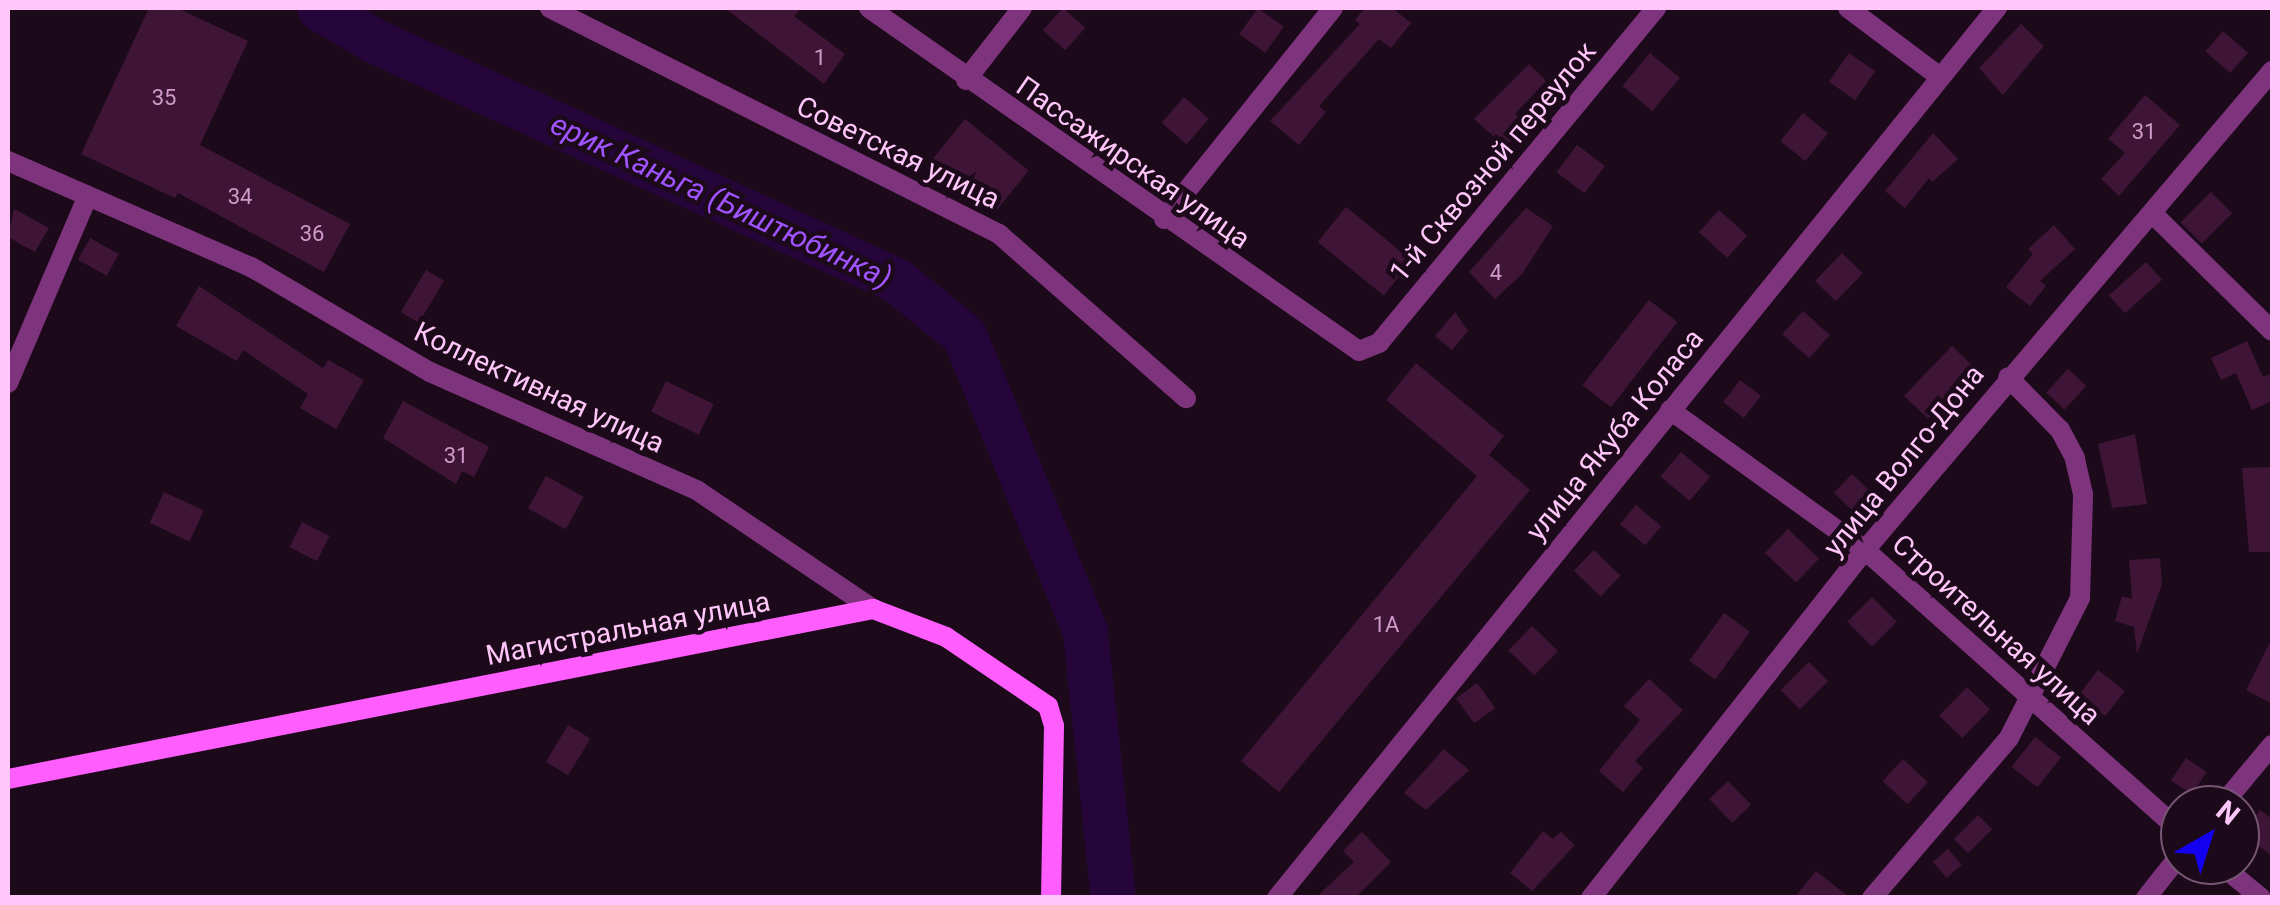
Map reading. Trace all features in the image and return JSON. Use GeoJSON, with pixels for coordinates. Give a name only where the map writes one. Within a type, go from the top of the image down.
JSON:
{"type":"FeatureCollection","features":[{"type":"Feature","properties":{"kind":"street","name":"Советская улица"},"geometry":{"type":"LineString","coordinates":[[550,8],[999,234],[1186,398]]}},
{"type":"Feature","properties":{"kind":"street","name":"Пассажирская улица"},"geometry":{"type":"LineString","coordinates":[[869,8],[1164,219],[1347,344],[1371,351]]}},
{"type":"Feature","properties":{"kind":"street"},"geometry":{"type":"LineString","coordinates":[[966,80],[1022,8]]}},
{"type":"Feature","properties":{"kind":"street"},"geometry":{"type":"LineString","coordinates":[[1164,219],[1333,8]]}},
{"type":"Feature","properties":{"kind":"street","name":"1-й Сквозной переулок"},"geometry":{"type":"LineString","coordinates":[[1371,351],[1656,8]]}},
{"type":"Feature","properties":{"kind":"street"},"geometry":{"type":"LineString","coordinates":[[1848,8],[1940,77]]}},
{"type":"Feature","properties":{"kind":"street","name":"улица Якуба Коласа"},"geometry":{"type":"LineString","coordinates":[[1277,898],[1997,8]]}},
{"type":"Feature","properties":{"kind":"street","name":"улица Волго-Дона"},"geometry":{"type":"LineString","coordinates":[[1590,898],[1865,550],[2008,377],[2272,71]]}},
{"type":"Feature","properties":{"kind":"street","name":"Коллективная улица"},"geometry":{"type":"LineString","coordinates":[[8,161],[251,267],[430,372],[698,491],[873,609]]}},
{"type":"Feature","properties":{"kind":"street"},"geometry":{"type":"LineString","coordinates":[[8,382],[87,198]]}},
{"type":"Feature","properties":{"kind":"street"},"geometry":{"type":"LineString","coordinates":[[2152,213],[2272,331]]}},
{"type":"Feature","properties":{"kind":"street"},"geometry":{"type":"LineString","coordinates":[[1872,898],[2009,738],[2027,692],[2080,598],[2083,494],[2060,430],[2008,377]]}},
{"type":"Feature","properties":{"kind":"street","name":"Строительная улица"},"geometry":{"type":"LineString","coordinates":[[1670,410],[1865,550],[2160,813]]}},
{"type":"Feature","properties":{"kind":"street"},"geometry":{"type":"LineString","coordinates":[[873,609],[946,636],[1048,706],[1054,726],[1051,898]]}},
{"type":"Feature","properties":{"kind":"street","name":"Магистральная улица"},"geometry":{"type":"LineString","coordinates":[[8,779],[873,609]]}},
{"type":"Feature","properties":{"kind":"street"},"geometry":{"type":"LineString","coordinates":[[2239,785],[2272,746]]}},
{"type":"Feature","properties":{"kind":"building"},"geometry":{"type":"Polygon","coordinates":[[[149,8],[177,8],[248,41],[200,145],[350,224],[324,272],[178,193],[175,198],[81,154],[149,8]]]}},
{"type":"Feature","properties":{"kind":"building"},"geometry":{"type":"Polygon","coordinates":[[[725,8],[801,8],[794,16],[845,54],[824,84],[725,8]]]}},
{"type":"Feature","properties":{"kind":"building"},"geometry":{"type":"Polygon","coordinates":[[[1063,8],[1085,28],[1065,50],[1043,30],[1063,8]]]}},
{"type":"Feature","properties":{"kind":"building"},"geometry":{"type":"Polygon","coordinates":[[[1258,8],[1284,27],[1265,53],[1239,34],[1258,8]]]}},
{"type":"Feature","properties":{"kind":"building"},"geometry":{"type":"Polygon","coordinates":[[[1365,8],[1392,8],[1411,23],[1391,48],[1379,39],[1319,106],[1326,112],[1299,145],[1270,121],[1360,24],[1355,20],[1365,8]]]}},
{"type":"Feature","properties":{"kind":"building"},"geometry":{"type":"Polygon","coordinates":[[[2021,24],[2044,46],[2003,95],[1979,68],[2021,24]]]}},
{"type":"Feature","properties":{"kind":"building"},"geometry":{"type":"Polygon","coordinates":[[[2223,31],[2248,53],[2230,73],[2205,51],[2223,31]]]}},
{"type":"Feature","properties":{"kind":"building"},"geometry":{"type":"Polygon","coordinates":[[[1650,53],[1680,78],[1652,111],[1622,86],[1650,53]]]}},
{"type":"Feature","properties":{"kind":"building"},"geometry":{"type":"Polygon","coordinates":[[[1849,53],[1875,71],[1855,100],[1829,82],[1849,53]]]}},
{"type":"Feature","properties":{"kind":"building"},"geometry":{"type":"Polygon","coordinates":[[[1529,64],[1546,81],[1515,114],[1527,123],[1506,147],[1474,119],[1529,64]]]}},
{"type":"Feature","properties":{"kind":"building"},"geometry":{"type":"Polygon","coordinates":[[[2145,95],[2180,125],[2119,196],[2101,179],[2125,153],[2108,139],[2145,95]]]}},
{"type":"Feature","properties":{"kind":"building"},"geometry":{"type":"Polygon","coordinates":[[[1184,97],[1209,119],[1187,144],[1162,123],[1184,97]]]}},
{"type":"Feature","properties":{"kind":"building"},"geometry":{"type":"Polygon","coordinates":[[[1803,113],[1828,133],[1805,161],[1780,141],[1803,113]]]}},
{"type":"Feature","properties":{"kind":"building"},"geometry":{"type":"Polygon","coordinates":[[[965,119],[1029,171],[996,211],[932,159],[965,119]]]}},
{"type":"Feature","properties":{"kind":"building"},"geometry":{"type":"Polygon","coordinates":[[[1933,133],[1958,159],[1932,182],[1929,178],[1905,208],[1885,191],[1933,133]]]}},
{"type":"Feature","properties":{"kind":"building"},"geometry":{"type":"Polygon","coordinates":[[[1577,145],[1605,166],[1584,193],[1557,172],[1577,145]]]}},
{"type":"Feature","properties":{"kind":"building"},"geometry":{"type":"Polygon","coordinates":[[[2211,192],[2232,213],[2202,244],[2181,222],[2211,192]]]}},
{"type":"Feature","properties":{"kind":"building"},"geometry":{"type":"Polygon","coordinates":[[[1346,207],[1412,260],[1384,295],[1318,242],[1346,207]]]}},
{"type":"Feature","properties":{"kind":"building"},"geometry":{"type":"Polygon","coordinates":[[[1526,208],[1553,226],[1522,274],[1495,299],[1469,272],[1526,208]]]}},
{"type":"Feature","properties":{"kind":"building"},"geometry":{"type":"Polygon","coordinates":[[[14,209],[49,228],[35,252],[8,237],[14,209]]]}},
{"type":"Feature","properties":{"kind":"building"},"geometry":{"type":"Polygon","coordinates":[[[1719,210],[1747,235],[1727,258],[1699,232],[1719,210]]]}},
{"type":"Feature","properties":{"kind":"building"},"geometry":{"type":"Polygon","coordinates":[[[2054,225],[2075,249],[2040,281],[2046,286],[2030,306],[2006,287],[2033,254],[2028,249],[2054,225]]]}},
{"type":"Feature","properties":{"kind":"building"},"geometry":{"type":"Polygon","coordinates":[[[90,238],[119,254],[107,276],[78,260],[90,238]]]}},
{"type":"Feature","properties":{"kind":"building"},"geometry":{"type":"Polygon","coordinates":[[[1842,253],[1863,273],[1836,301],[1815,281],[1842,253]]]}},
{"type":"Feature","properties":{"kind":"building"},"geometry":{"type":"Polygon","coordinates":[[[2146,262],[2162,280],[2125,313],[2109,295],[2146,262]]]}},
{"type":"Feature","properties":{"kind":"building"},"geometry":{"type":"Polygon","coordinates":[[[426,270],[444,281],[419,323],[401,312],[426,270]]]}},
{"type":"Feature","properties":{"kind":"building"},"geometry":{"type":"Polygon","coordinates":[[[199,286],[323,368],[328,360],[364,380],[336,429],[300,408],[308,394],[243,350],[237,361],[176,326],[199,286]]]}},
{"type":"Feature","properties":{"kind":"building"},"geometry":{"type":"Polygon","coordinates":[[[1649,300],[1677,322],[1611,407],[1583,385],[1649,300]]]}},
{"type":"Feature","properties":{"kind":"building"},"geometry":{"type":"Polygon","coordinates":[[[1803,311],[1830,335],[1809,358],[1782,334],[1803,311]]]}},
{"type":"Feature","properties":{"kind":"building"},"geometry":{"type":"Polygon","coordinates":[[[1455,312],[1468,331],[1452,350],[1435,336],[1455,312]]]}},
{"type":"Feature","properties":{"kind":"building"},"geometry":{"type":"Polygon","coordinates":[[[2247,341],[2263,377],[2272,373],[2272,401],[2252,410],[2236,373],[2221,380],[2211,358],[2247,341]]]}},
{"type":"Feature","properties":{"kind":"building"},"geometry":{"type":"Polygon","coordinates":[[[1952,346],[1976,369],[1928,419],[1904,396],[1952,346]]]}},
{"type":"Feature","properties":{"kind":"building"},"geometry":{"type":"Polygon","coordinates":[[[1416,363],[1504,436],[1489,455],[1530,490],[1279,792],[1241,761],[1477,476],[1386,400],[1416,363]]]}},
{"type":"Feature","properties":{"kind":"building"},"geometry":{"type":"Polygon","coordinates":[[[2068,369],[2086,386],[2064,409],[2046,392],[2068,369]]]}},
{"type":"Feature","properties":{"kind":"building"},"geometry":{"type":"Polygon","coordinates":[[[1740,380],[1761,396],[1744,418],[1723,402],[1740,380]]]}},
{"type":"Feature","properties":{"kind":"building"},"geometry":{"type":"Polygon","coordinates":[[[666,381],[714,404],[699,435],[651,412],[666,381]]]}},
{"type":"Feature","properties":{"kind":"building"},"geometry":{"type":"Polygon","coordinates":[[[403,401],[489,447],[474,477],[462,471],[456,484],[383,438],[403,401]]]}},
{"type":"Feature","properties":{"kind":"building"},"geometry":{"type":"Polygon","coordinates":[[[2135,434],[2147,504],[2112,508],[2098,444],[2135,434]]]}},
{"type":"Feature","properties":{"kind":"building"},"geometry":{"type":"Polygon","coordinates":[[[1681,452],[1710,476],[1690,501],[1660,477],[1681,452]]]}},
{"type":"Feature","properties":{"kind":"building"},"geometry":{"type":"Polygon","coordinates":[[[2272,467],[2272,552],[2249,552],[2242,468],[2272,467]]]}},
{"type":"Feature","properties":{"kind":"building"},"geometry":{"type":"Polygon","coordinates":[[[1852,474],[1873,494],[1855,513],[1834,493],[1852,474]]]}},
{"type":"Feature","properties":{"kind":"building"},"geometry":{"type":"Polygon","coordinates":[[[546,476],[584,497],[566,529],[528,508],[546,476]]]}},
{"type":"Feature","properties":{"kind":"building"},"geometry":{"type":"Polygon","coordinates":[[[164,492],[204,511],[190,541],[150,523],[164,492]]]}},
{"type":"Feature","properties":{"kind":"building"},"geometry":{"type":"Polygon","coordinates":[[[1636,505],[1661,526],[1645,545],[1620,524],[1636,505]]]}},
{"type":"Feature","properties":{"kind":"building"},"geometry":{"type":"Polygon","coordinates":[[[302,522],[330,536],[317,561],[289,547],[302,522]]]}},
{"type":"Feature","properties":{"kind":"building"},"geometry":{"type":"Polygon","coordinates":[[[1788,529],[1819,559],[1796,583],[1765,553],[1788,529]]]}},
{"type":"Feature","properties":{"kind":"building"},"geometry":{"type":"Polygon","coordinates":[[[1594,550],[1621,576],[1600,597],[1574,571],[1594,550]]]}},
{"type":"Feature","properties":{"kind":"building"},"geometry":{"type":"Polygon","coordinates":[[[2160,558],[2162,584],[2137,654],[2134,627],[2115,621],[2122,596],[2132,599],[2129,560],[2160,558]]]}},
{"type":"Feature","properties":{"kind":"building"},"geometry":{"type":"Polygon","coordinates":[[[1872,597],[1897,622],[1872,646],[1847,622],[1872,597]]]}},
{"type":"Feature","properties":{"kind":"building"},"geometry":{"type":"Polygon","coordinates":[[[1724,613],[1750,632],[1715,680],[1689,661],[1724,613]]]}},
{"type":"Feature","properties":{"kind":"building"},"geometry":{"type":"Polygon","coordinates":[[[1532,626],[1558,651],[1534,675],[1508,650],[1532,626]]]}},
{"type":"Feature","properties":{"kind":"building"},"geometry":{"type":"Polygon","coordinates":[[[2272,638],[2272,704],[2246,690],[2272,638]]]}},
{"type":"Feature","properties":{"kind":"building"},"geometry":{"type":"Polygon","coordinates":[[[1809,662],[1828,681],[1800,709],[1781,690],[1809,662]]]}},
{"type":"Feature","properties":{"kind":"building"},"geometry":{"type":"Polygon","coordinates":[[[2098,670],[2125,691],[2105,716],[2078,695],[2098,670]]]}},
{"type":"Feature","properties":{"kind":"building"},"geometry":{"type":"Polygon","coordinates":[[[1649,679],[1683,710],[1635,761],[1643,768],[1623,792],[1599,771],[1640,720],[1624,706],[1649,679]]]}},
{"type":"Feature","properties":{"kind":"building"},"geometry":{"type":"Polygon","coordinates":[[[1477,683],[1495,708],[1474,723],[1456,698],[1477,683]]]}},
{"type":"Feature","properties":{"kind":"building"},"geometry":{"type":"Polygon","coordinates":[[[1967,687],[1990,709],[1962,738],[1939,716],[1967,687]]]}},
{"type":"Feature","properties":{"kind":"building"},"geometry":{"type":"Polygon","coordinates":[[[568,725],[590,738],[568,775],[546,762],[568,725]]]}},
{"type":"Feature","properties":{"kind":"building"},"geometry":{"type":"Polygon","coordinates":[[[2035,737],[2061,757],[2038,787],[2012,767],[2035,737]]]}},
{"type":"Feature","properties":{"kind":"building"},"geometry":{"type":"Polygon","coordinates":[[[1444,749],[1469,770],[1426,810],[1404,793],[1444,749]]]}},
{"type":"Feature","properties":{"kind":"building"},"geometry":{"type":"Polygon","coordinates":[[[2186,758],[2207,772],[2198,785],[2178,785],[2171,780],[2186,758]]]}},
{"type":"Feature","properties":{"kind":"building"},"geometry":{"type":"Polygon","coordinates":[[[1903,759],[1928,782],[1907,804],[1883,781],[1903,759]]]}},
{"type":"Feature","properties":{"kind":"building"},"geometry":{"type":"Polygon","coordinates":[[[1728,781],[1751,805],[1732,823],[1709,799],[1728,781]]]}},
{"type":"Feature","properties":{"kind":"building"},"geometry":{"type":"Polygon","coordinates":[[[2260,810],[2272,819],[2272,856],[2260,847],[2260,810]]]}},
{"type":"Feature","properties":{"kind":"building"},"geometry":{"type":"Polygon","coordinates":[[[1978,815],[1992,829],[1968,853],[1954,839],[1978,815]]]}},
{"type":"Feature","properties":{"kind":"building"},"geometry":{"type":"Polygon","coordinates":[[[1543,831],[1553,839],[1561,832],[1575,845],[1532,891],[1510,873],[1543,831]]]}},
{"type":"Feature","properties":{"kind":"building"},"geometry":{"type":"Polygon","coordinates":[[[1362,832],[1391,862],[1355,898],[1315,898],[1354,862],[1343,851],[1362,832]]]}},
{"type":"Feature","properties":{"kind":"building"},"geometry":{"type":"Polygon","coordinates":[[[1948,849],[1962,865],[1947,878],[1933,862],[1948,849]]]}},
{"type":"Feature","properties":{"kind":"building"},"geometry":{"type":"Polygon","coordinates":[[[1816,871],[1850,898],[1794,898],[1816,871]]]}},
{"type":"Feature","properties":{"kind":"waterway","name":"ерик Каньга (Биштюбинка)"},"geometry":{"type":"LineString","coordinates":[[319,8],[375,41],[896,280],[964,335],[1085,632],[1113,898]]}}]}
